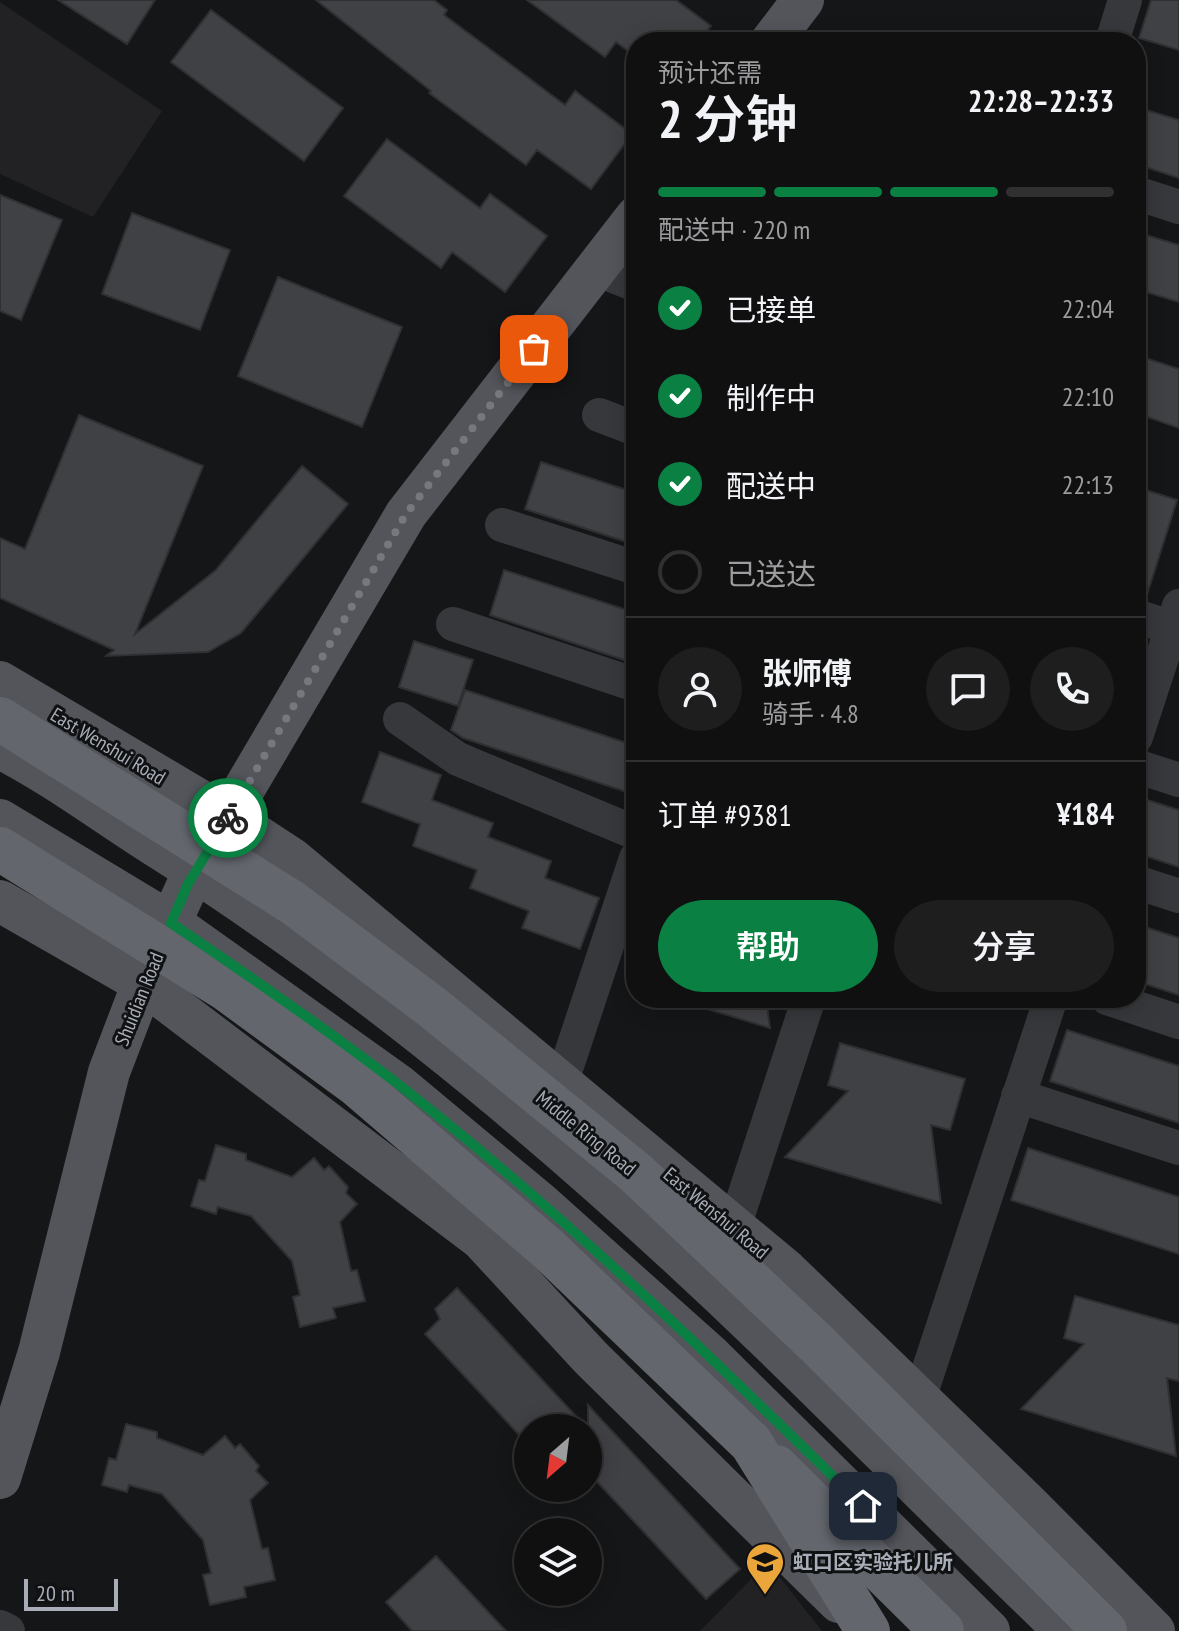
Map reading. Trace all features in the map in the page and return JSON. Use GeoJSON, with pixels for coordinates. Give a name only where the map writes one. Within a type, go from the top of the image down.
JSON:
{"type":"FeatureCollection","features":[{"type":"Feature","properties":{"kind":"highway","name":"Middle Ring Road"},"geometry":{"type":"LineString","coordinates":[[0,719],[293,903],[432,1007],[636,1173],[817,1344],[1105,1631]]}},
{"type":"Feature","properties":{"kind":"highway"},"geometry":{"type":"LineString","coordinates":[[0,849],[226,989],[357,1085],[547,1248],[942,1631]]}},
{"type":"Feature","properties":{"kind":"highway"},"geometry":{"type":"LineString","coordinates":[[751,1443],[868,1631]]}},
{"type":"Feature","properties":{"kind":"main road"},"geometry":{"type":"LineString","coordinates":[[781,32],[803,0]]}},
{"type":"Feature","properties":{"kind":"main road","name":"Shuidian Road"},"geometry":{"type":"LineString","coordinates":[[0,1478],[39,1352],[109,1072],[143,983],[195,871],[406,514],[626,230]]}},
{"type":"Feature","properties":{"kind":"main road","name":"East Wenshui Road"},"geometry":{"type":"LineString","coordinates":[[0,682],[228,817],[291,858],[787,1271],[1154,1631]]}},
{"type":"Feature","properties":{"kind":"main road"},"geometry":{"type":"LineString","coordinates":[[0,748],[195,871],[366,991],[491,1091],[765,1337],[1065,1631]]}},
{"type":"Feature","properties":{"kind":"main road"},"geometry":{"type":"LineString","coordinates":[[0,820],[171,923],[397,1084],[540,1203],[711,1356],[989,1631]]}},
{"type":"Feature","properties":{"kind":"main road"},"geometry":{"type":"LineString","coordinates":[[0,901],[143,983],[481,1239],[591,1358],[868,1631]]}},
{"type":"Feature","properties":{"kind":"main road"},"geometry":{"type":"LineString","coordinates":[[540,1203],[591,1358]]}},
{"type":"Feature","properties":{"kind":"main road"},"geometry":{"type":"LineString","coordinates":[[1056,1533],[1114,1631]]}},
{"type":"Feature","properties":{"kind":"street"},"geometry":{"type":"LineString","coordinates":[[1115,32],[1125,0]]}},
{"type":"Feature","properties":{"kind":"street"},"geometry":{"type":"LineString","coordinates":[[1146,196],[1179,207]]}},
{"type":"Feature","properties":{"kind":"street"},"geometry":{"type":"LineString","coordinates":[[595,269],[626,281]]}},
{"type":"Feature","properties":{"kind":"street"},"geometry":{"type":"LineString","coordinates":[[599,415],[626,425]]}},
{"type":"Feature","properties":{"kind":"street"},"geometry":{"type":"LineString","coordinates":[[502,525],[626,565]]}},
{"type":"Feature","properties":{"kind":"street"},"geometry":{"type":"LineString","coordinates":[[1146,617],[1177,621],[1146,709]]}},
{"type":"Feature","properties":{"kind":"street"},"geometry":{"type":"LineString","coordinates":[[453,624],[626,682]]}},
{"type":"Feature","properties":{"kind":"street"},"geometry":{"type":"LineString","coordinates":[[400,719],[458,759],[626,829]]}},
{"type":"Feature","properties":{"kind":"street"},"geometry":{"type":"LineString","coordinates":[[1146,769],[1179,780]]}},
{"type":"Feature","properties":{"kind":"street"},"geometry":{"type":"LineString","coordinates":[[1146,885],[1179,896]]}},
{"type":"Feature","properties":{"kind":"street"},"geometry":{"type":"LineString","coordinates":[[561,1084],[626,888]]}},
{"type":"Feature","properties":{"kind":"street"},"geometry":{"type":"LineString","coordinates":[[734,1227],[806,1008]]}},
{"type":"Feature","properties":{"kind":"street"},"geometry":{"type":"LineString","coordinates":[[919,1399],[1048,1008]]}},
{"type":"Feature","properties":{"kind":"street"},"geometry":{"type":"LineString","coordinates":[[1137,1008],[1179,1022]]}},
{"type":"Feature","properties":{"kind":"street"},"geometry":{"type":"LineString","coordinates":[[1018,1096],[1179,1148]]}},
{"type":"Feature","properties":{"kind":"street"},"geometry":{"type":"LineString","coordinates":[[786,1549],[843,1631]]}},
{"type":"Feature","properties":{"kind":"street"},"geometry":{"type":"LineString","coordinates":[[0,1627],[8,1631]]}},
{"type":"Feature","properties":{"kind":"shaded area"},"geometry":{"type":"Polygon","coordinates":[[[0,2],[162,111],[93,217],[0,174],[0,2]]]}},
{"type":"Feature","properties":{"kind":"shaded area","name":"虹口区实验托儿所"},"geometry":{"type":"Polygon","coordinates":[[[768,1562],[822,1631],[700,1631],[768,1562]]]}},
{"type":"Feature","properties":{"kind":"building"},"geometry":{"type":"Polygon","coordinates":[[[58,0],[155,0],[127,44],[58,0]]]}},
{"type":"Feature","properties":{"kind":"building"},"geometry":{"type":"Polygon","coordinates":[[[316,0],[434,0],[447,10],[444,15],[565,105],[575,91],[626,129],[626,142],[591,189],[537,150],[526,165],[429,93],[431,91],[316,0]]]}},
{"type":"Feature","properties":{"kind":"building"},"geometry":{"type":"Polygon","coordinates":[[[527,0],[676,0],[711,26],[706,32],[626,32],[626,50],[616,42],[605,57],[527,0]]]}},
{"type":"Feature","properties":{"kind":"building"},"geometry":{"type":"Polygon","coordinates":[[[1151,0],[1179,0],[1179,50],[1146,40],[1146,32],[1141,32],[1151,0]]]}},
{"type":"Feature","properties":{"kind":"building"},"geometry":{"type":"Polygon","coordinates":[[[211,10],[343,108],[304,161],[171,62],[211,10]]]}},
{"type":"Feature","properties":{"kind":"building"},"geometry":{"type":"Polygon","coordinates":[[[1146,110],[1179,120],[1179,178],[1146,167],[1146,110]]]}},
{"type":"Feature","properties":{"kind":"building"},"geometry":{"type":"Polygon","coordinates":[[[387,139],[480,208],[490,194],[547,236],[505,292],[452,252],[441,268],[344,196],[387,139]]]}},
{"type":"Feature","properties":{"kind":"building"},"geometry":{"type":"Polygon","coordinates":[[[0,195],[62,220],[21,320],[0,311],[0,195]]]}},
{"type":"Feature","properties":{"kind":"building"},"geometry":{"type":"Polygon","coordinates":[[[132,213],[230,250],[200,330],[102,294],[132,213]]]}},
{"type":"Feature","properties":{"kind":"building"},"geometry":{"type":"Polygon","coordinates":[[[1146,235],[1179,245],[1179,302],[1146,292],[1146,235]]]}},
{"type":"Feature","properties":{"kind":"building"},"geometry":{"type":"Polygon","coordinates":[[[278,277],[402,327],[362,427],[238,376],[278,277]]]}},
{"type":"Feature","properties":{"kind":"building"},"geometry":{"type":"Polygon","coordinates":[[[1146,358],[1179,369],[1179,428],[1146,416],[1146,358]]]}},
{"type":"Feature","properties":{"kind":"building"},"geometry":{"type":"Polygon","coordinates":[[[79,415],[203,466],[135,634],[216,570],[302,466],[348,504],[241,633],[208,652],[106,656],[114,650],[0,598],[0,538],[25,549],[79,415]]]}},
{"type":"Feature","properties":{"kind":"building"},"geometry":{"type":"Polygon","coordinates":[[[541,462],[626,490],[626,542],[525,509],[541,462]]]}},
{"type":"Feature","properties":{"kind":"building"},"geometry":{"type":"Polygon","coordinates":[[[1146,490],[1177,500],[1146,598],[1146,490]]]}},
{"type":"Feature","properties":{"kind":"building"},"geometry":{"type":"Polygon","coordinates":[[[504,570],[626,610],[626,661],[490,615],[504,570]]]}},
{"type":"Feature","properties":{"kind":"building"},"geometry":{"type":"Polygon","coordinates":[[[414,641],[473,660],[458,706],[399,687],[414,641]]]}},
{"type":"Feature","properties":{"kind":"building"},"geometry":{"type":"Polygon","coordinates":[[[465,690],[626,743],[626,792],[463,738],[451,730],[465,690]]]}},
{"type":"Feature","properties":{"kind":"building"},"geometry":{"type":"Polygon","coordinates":[[[380,752],[441,775],[432,800],[493,823],[488,837],[551,861],[545,878],[599,898],[580,949],[522,928],[529,911],[470,888],[477,870],[413,846],[420,824],[362,802],[380,752]]]}},
{"type":"Feature","properties":{"kind":"building"},"geometry":{"type":"Polygon","coordinates":[[[1146,800],[1179,810],[1179,867],[1146,856],[1146,800]]]}},
{"type":"Feature","properties":{"kind":"building"},"geometry":{"type":"Polygon","coordinates":[[[1146,927],[1179,938],[1179,995],[1146,984],[1146,927]]]}},
{"type":"Feature","properties":{"kind":"building"},"geometry":{"type":"Polygon","coordinates":[[[704,1008],[767,1008],[770,1028],[704,1008]]]}},
{"type":"Feature","properties":{"kind":"building"},"geometry":{"type":"Polygon","coordinates":[[[1067,1030],[1179,1066],[1179,1123],[1050,1081],[1067,1030]]]}},
{"type":"Feature","properties":{"kind":"building"},"geometry":{"type":"Polygon","coordinates":[[[840,1043],[965,1079],[950,1130],[931,1125],[941,1203],[785,1157],[848,1091],[828,1085],[840,1043]]]}},
{"type":"Feature","properties":{"kind":"building"},"geometry":{"type":"Polygon","coordinates":[[[216,1145],[246,1154],[246,1160],[292,1177],[314,1158],[324,1170],[329,1166],[348,1187],[346,1193],[357,1204],[340,1222],[351,1271],[357,1270],[365,1301],[333,1308],[336,1318],[300,1327],[293,1297],[300,1295],[292,1261],[251,1216],[218,1207],[216,1214],[191,1206],[199,1180],[205,1181],[216,1145]]]}},
{"type":"Feature","properties":{"kind":"building"},"geometry":{"type":"Polygon","coordinates":[[[1028,1148],[1179,1197],[1179,1254],[1011,1200],[1028,1148]]]}},
{"type":"Feature","properties":{"kind":"building"},"geometry":{"type":"Polygon","coordinates":[[[457,1288],[574,1414],[514,1414],[514,1429],[425,1334],[440,1319],[435,1309],[457,1288]]]}},
{"type":"Feature","properties":{"kind":"building"},"geometry":{"type":"Polygon","coordinates":[[[1075,1296],[1179,1325],[1179,1381],[1167,1378],[1176,1456],[1021,1409],[1084,1344],[1064,1338],[1075,1296]]]}},
{"type":"Feature","properties":{"kind":"building"},"geometry":{"type":"Polygon","coordinates":[[[602,1420],[740,1569],[706,1599],[602,1487],[602,1420]]]}},
{"type":"Feature","properties":{"kind":"building"},"geometry":{"type":"Polygon","coordinates":[[[126,1424],[157,1432],[157,1438],[203,1455],[225,1436],[235,1448],[240,1444],[259,1466],[256,1471],[268,1483],[250,1500],[262,1549],[268,1548],[275,1580],[244,1587],[246,1597],[210,1605],[203,1575],[211,1573],[203,1540],[162,1494],[129,1485],[127,1492],[102,1485],[109,1458],[116,1460],[126,1424]]]}},
{"type":"Feature","properties":{"kind":"building"},"geometry":{"type":"Polygon","coordinates":[[[436,1556],[506,1631],[412,1631],[386,1602],[436,1556]]]}},
{"type":"Feature","properties":{"kind":"way so far"},"geometry":{"type":"LineString","coordinates":[[228,818],[406,514],[534,349]]}},
{"type":"Feature","properties":{"kind":"place","name":"虹口区实验托儿所"},"geometry":{"type":"Point","coordinates":[765,1596]}},
{"type":"Feature","properties":{"kind":"route"},"geometry":{"type":"LineString","coordinates":[[228,818],[188,884],[171,923],[397,1084],[540,1203],[711,1356],[863,1506]]}}]}
